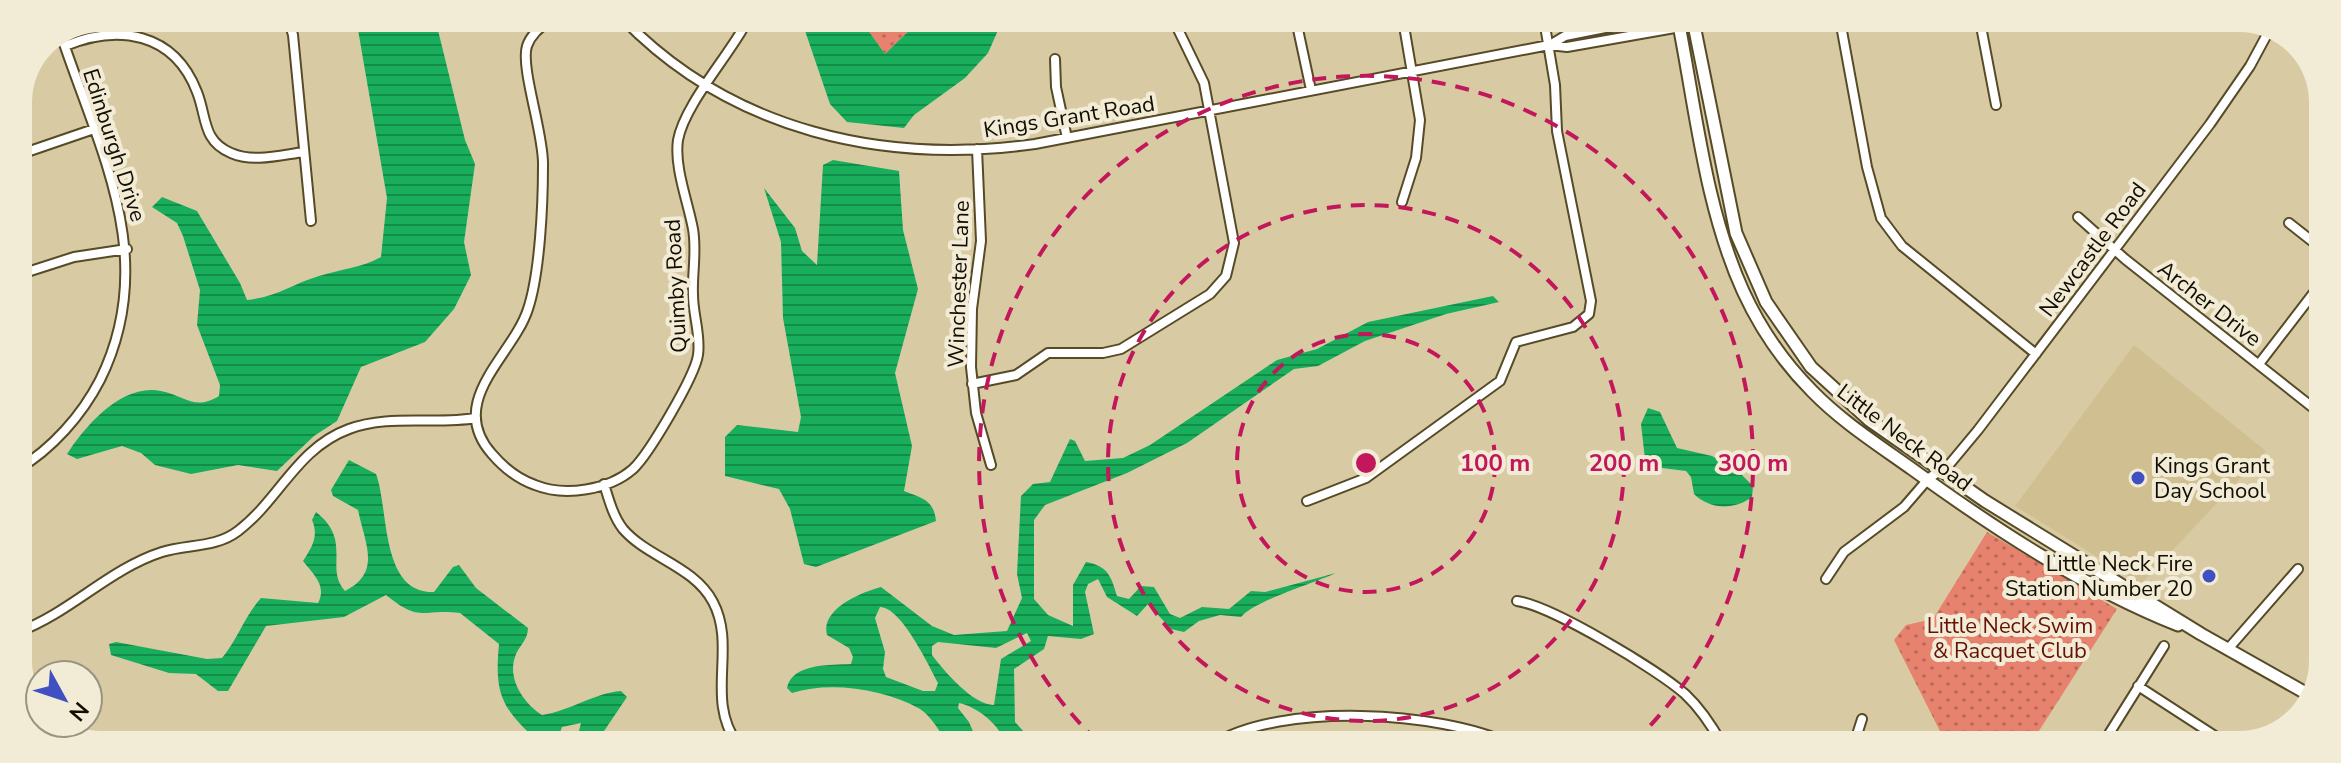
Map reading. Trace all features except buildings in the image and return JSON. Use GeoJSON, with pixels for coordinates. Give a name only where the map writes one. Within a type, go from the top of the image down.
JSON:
{"type":"FeatureCollection","features":[{"type":"Feature","properties":{"kind":"street"},"geometry":{"type":"LineString","coordinates":[[65,46],[88,36],[112,32],[150,41],[171,55],[190,77],[209,135],[222,149],[244,157],[304,152]]}},
{"type":"Feature","properties":{"kind":"street"},"geometry":{"type":"LineString","coordinates":[[292,32],[311,221]]}},
{"type":"Feature","properties":{"kind":"street"},"geometry":{"type":"LineString","coordinates":[[32,626],[148,557],[229,537],[255,515],[301,460],[339,433],[383,422],[438,423],[476,418],[481,388],[522,324],[532,296],[543,160],[525,55],[531,37],[537,32]]}},
{"type":"Feature","properties":{"kind":"street","name":"Kings Grant Road"},"geometry":{"type":"LineString","coordinates":[[639,32],[707,87],[778,122],[865,145],[977,149],[1067,138],[1413,70],[1549,45],[1567,47],[1640,32]]}},
{"type":"Feature","properties":{"kind":"street","name":"Quimby Road"},"geometry":{"type":"LineString","coordinates":[[476,418],[487,449],[523,480],[562,491],[604,484],[626,474],[645,457],[695,369],[699,345],[693,301],[695,251],[678,144],[687,118],[741,32]]}},
{"type":"Feature","properties":{"kind":"street"},"geometry":{"type":"LineString","coordinates":[[972,384],[1016,375],[1048,353],[1103,353],[1121,349],[1220,285],[1231,266],[1234,243],[1200,72],[1180,32]]}},
{"type":"Feature","properties":{"kind":"street"},"geometry":{"type":"LineString","coordinates":[[1299,32],[1311,90]]}},
{"type":"Feature","properties":{"kind":"street"},"geometry":{"type":"LineString","coordinates":[[1402,202],[1419,139],[1419,104],[1405,32]]}},
{"type":"Feature","properties":{"kind":"street"},"geometry":{"type":"LineString","coordinates":[[1307,501],[1366,478],[1500,381],[1516,342],[1573,327],[1585,320],[1591,301],[1557,131],[1546,32]]}},
{"type":"Feature","properties":{"kind":"street","name":"Kings Grant Road"},"geometry":{"type":"LineString","coordinates":[[1549,45],[1565,36],[1585,32]]}},
{"type":"Feature","properties":{"kind":"street","name":"Little Neck Road"},"geometry":{"type":"LineString","coordinates":[[1681,32],[1715,211],[1731,261],[1758,319],[1812,391],[1852,426],[2012,537],[2112,594],[2201,634]]}},
{"type":"Feature","properties":{"kind":"street","name":"Little Neck Road"},"geometry":{"type":"LineString","coordinates":[[1695,32],[1729,207],[1745,258],[1766,302],[1793,345],[1826,383],[1869,420],[2032,531],[2201,634],[2302,691]]}},
{"type":"Feature","properties":{"kind":"street"},"geometry":{"type":"LineString","coordinates":[[1842,32],[1867,167],[1881,218],[1902,246],[2036,354]]}},
{"type":"Feature","properties":{"kind":"street"},"geometry":{"type":"LineString","coordinates":[[1982,32],[1996,105]]}},
{"type":"Feature","properties":{"kind":"street","name":"Newcastle Road"},"geometry":{"type":"LineString","coordinates":[[1826,579],[1844,552],[1890,520],[1927,480],[1942,471],[2036,354],[2231,96],[2265,37]]}},
{"type":"Feature","properties":{"kind":"street","name":"Edinburgh Drive"},"geometry":{"type":"LineString","coordinates":[[32,457],[71,423],[105,370],[124,312],[127,249],[118,201],[65,46]]}},
{"type":"Feature","properties":{"kind":"street"},"geometry":{"type":"LineString","coordinates":[[1055,59],[1056,87],[1067,138]]}},
{"type":"Feature","properties":{"kind":"street"},"geometry":{"type":"LineString","coordinates":[[32,150],[94,129]]}},
{"type":"Feature","properties":{"kind":"street","name":"Winchester Lane"},"geometry":{"type":"LineString","coordinates":[[977,149],[981,241],[972,309],[972,384],[982,442],[991,465]]}},
{"type":"Feature","properties":{"kind":"street","name":"Archer Drive"},"geometry":{"type":"LineString","coordinates":[[2078,217],[2309,404]]}},
{"type":"Feature","properties":{"kind":"street"},"geometry":{"type":"LineString","coordinates":[[2289,223],[2309,239]]}},
{"type":"Feature","properties":{"kind":"street"},"geometry":{"type":"LineString","coordinates":[[32,270],[74,257],[127,249]]}},
{"type":"Feature","properties":{"kind":"street"},"geometry":{"type":"LineString","coordinates":[[2259,364],[2309,299]]}},
{"type":"Feature","properties":{"kind":"street"},"geometry":{"type":"LineString","coordinates":[[604,484],[623,528],[692,578],[715,606],[724,635],[723,713],[731,731]]}},
{"type":"Feature","properties":{"kind":"street"},"geometry":{"type":"LineString","coordinates":[[2228,649],[2298,569]]}},
{"type":"Feature","properties":{"kind":"street"},"geometry":{"type":"LineString","coordinates":[[2112,594],[2120,582]]}},
{"type":"Feature","properties":{"kind":"street"},"geometry":{"type":"LineString","coordinates":[[1517,601],[1551,611],[1670,682],[1694,703],[1713,731]]}},
{"type":"Feature","properties":{"kind":"street"},"geometry":{"type":"LineString","coordinates":[[2111,731],[2164,646]]}},
{"type":"Feature","properties":{"kind":"street"},"geometry":{"type":"LineString","coordinates":[[2138,686],[2207,731]]}},
{"type":"Feature","properties":{"kind":"street"},"geometry":{"type":"LineString","coordinates":[[1237,731],[1272,720],[1398,718],[1479,731]]}},
{"type":"Feature","properties":{"kind":"street"},"geometry":{"type":"LineString","coordinates":[[1858,731],[1862,719]]}},
{"type":"Feature","properties":{"kind":"shaded area"},"geometry":{"type":"Polygon","coordinates":[[[358,32],[438,32],[465,140],[475,164],[464,242],[471,275],[454,309],[425,342],[361,367],[337,421],[314,436],[277,471],[238,465],[191,474],[155,465],[141,453],[122,446],[77,459],[67,454],[95,419],[133,393],[161,391],[196,402],[219,396],[220,385],[197,325],[200,290],[183,236],[177,223],[152,207],[162,197],[197,211],[247,300],[381,257],[387,198],[358,32]]]}},
{"type":"Feature","properties":{"kind":"shaded area"},"geometry":{"type":"Polygon","coordinates":[[[805,32],[869,32],[885,54],[908,32],[997,32],[988,53],[965,78],[914,115],[904,128],[847,122],[830,104],[805,32]]]}},
{"type":"Feature","properties":{"kind":"shaded area"},"geometry":{"type":"Polygon","coordinates":[[[833,160],[899,171],[903,230],[918,289],[895,373],[912,446],[904,491],[930,504],[936,521],[816,567],[804,564],[790,509],[779,489],[725,476],[725,437],[737,425],[798,432],[801,417],[783,318],[781,242],[764,188],[795,228],[802,251],[817,265],[823,165],[833,160]]]}},
{"type":"Feature","properties":{"kind":"shaded area"},"geometry":{"type":"Polygon","coordinates":[[[1493,296],[1499,302],[1446,314],[1365,341],[1318,366],[1294,369],[1187,443],[1127,473],[1045,505],[1034,520],[1034,599],[1048,615],[1073,626],[1073,585],[1086,562],[1108,573],[1117,596],[1129,599],[1141,586],[1154,587],[1170,614],[1180,618],[1202,607],[1229,609],[1251,591],[1265,592],[1336,573],[1270,599],[1241,617],[1220,615],[1199,621],[1184,632],[1171,629],[1148,604],[1137,616],[1107,597],[1098,579],[1088,584],[1085,592],[1094,634],[1081,639],[1048,636],[1044,649],[1014,669],[1015,722],[1023,731],[999,731],[973,708],[959,703],[958,708],[973,731],[939,731],[920,709],[874,692],[823,688],[792,693],[787,688],[790,680],[804,670],[823,665],[851,664],[853,657],[849,648],[827,635],[830,617],[844,603],[881,587],[932,626],[954,635],[1007,631],[1022,598],[1017,574],[1021,496],[1033,484],[1050,482],[1070,439],[1075,441],[1085,461],[1123,458],[1150,445],[1277,360],[1317,349],[1368,322],[1493,296]],[[880,607],[875,618],[885,652],[883,669],[886,677],[923,691],[935,691],[938,683],[913,638],[888,609],[880,607]],[[1027,633],[996,648],[938,642],[932,646],[932,655],[968,693],[986,704],[994,705],[1001,659],[1031,641],[1027,633]]]}},
{"type":"Feature","properties":{"kind":"shaded area","name":"Kings Grant Day School"},"geometry":{"type":"Polygon","coordinates":[[[2134,345],[2266,451],[2141,584],[2015,506],[2134,345]]]}},
{"type":"Feature","properties":{"kind":"shaded area"},"geometry":{"type":"Polygon","coordinates":[[[1648,408],[1660,412],[1677,448],[1712,456],[1739,472],[1753,486],[1752,497],[1730,506],[1707,503],[1694,494],[1691,477],[1686,471],[1654,467],[1645,459],[1641,424],[1648,408]]]}},
{"type":"Feature","properties":{"kind":"shaded area"},"geometry":{"type":"Polygon","coordinates":[[[349,460],[376,474],[395,565],[404,579],[417,589],[434,592],[453,567],[459,565],[476,588],[528,628],[515,657],[513,674],[524,698],[542,715],[611,692],[621,691],[627,697],[604,731],[579,731],[581,723],[562,727],[561,731],[528,731],[503,700],[498,676],[499,644],[460,613],[415,612],[386,595],[344,617],[266,626],[228,691],[218,691],[196,674],[169,673],[111,655],[109,644],[116,642],[207,659],[222,658],[261,598],[318,603],[320,586],[303,561],[314,541],[312,520],[316,512],[333,533],[339,582],[345,591],[356,583],[364,575],[368,556],[358,510],[333,496],[331,490],[349,460]]]}},
{"type":"Feature","properties":{"kind":"green space"},"geometry":{"type":"Polygon","coordinates":[[[869,32],[908,32],[885,54],[869,32]]]}},
{"type":"Feature","properties":{"kind":"green space","name":"Little Neck Swim & Racquet Club"},"geometry":{"type":"Polygon","coordinates":[[[1987,532],[2117,609],[2039,731],[1940,731],[1894,640],[1906,625],[1933,619],[1987,532]]]}},
{"type":"Feature","properties":{"kind":"place","name":"Kings Grant Day School"},"geometry":{"type":"Point","coordinates":[2138,478]}},
{"type":"Feature","properties":{"kind":"place","name":"Little Neck Fire Station Number 20"},"geometry":{"type":"Point","coordinates":[2209,576]}}]}
